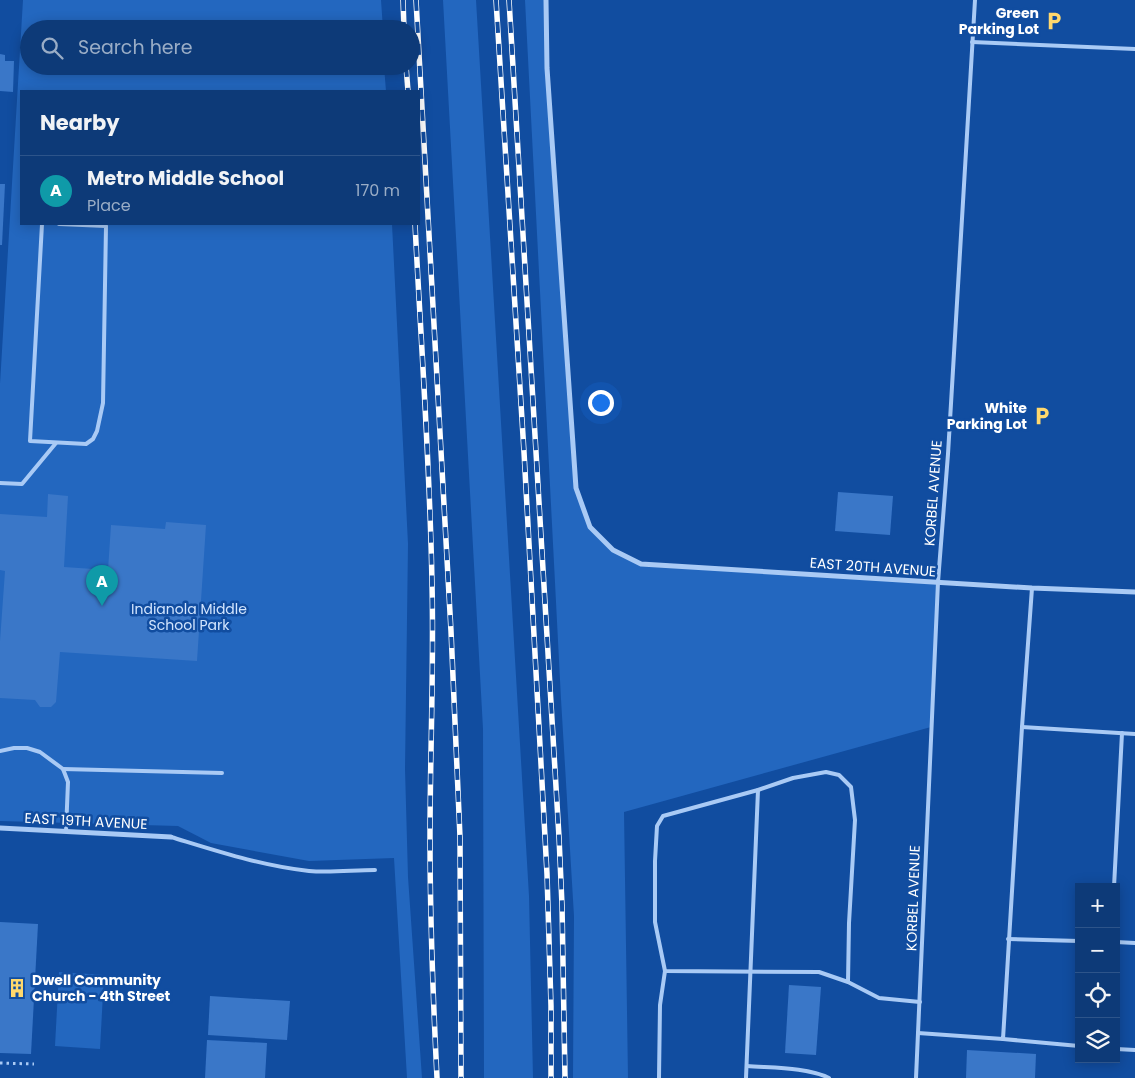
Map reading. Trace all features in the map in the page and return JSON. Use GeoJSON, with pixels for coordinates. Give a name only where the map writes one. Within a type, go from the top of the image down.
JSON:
{"type":"FeatureCollection","features":[{"type":"Feature","properties":{"kind":"street","name":"EAST 20TH AVENUE"},"geometry":{"type":"LineString","coordinates":[[546,0],[548,68],[576,488],[590,527],[613,550],[641,564],[1032,588],[1135,592]]}},
{"type":"Feature","properties":{"kind":"street","name":"EAST 19TH AVENUE"},"geometry":{"type":"LineString","coordinates":[[0,828],[171,838]]}},
{"type":"Feature","properties":{"kind":"lane","name":"KORBEL AVENUE"},"geometry":{"type":"LineString","coordinates":[[916,1078],[938,582],[948,454],[975,0]]}},
{"type":"Feature","properties":{"kind":"lane"},"geometry":{"type":"LineString","coordinates":[[972,42],[1135,49]]}},
{"type":"Feature","properties":{"kind":"lane"},"geometry":{"type":"LineString","coordinates":[[42,225],[30,440],[86,444],[93,439],[97,431],[103,403],[106,226],[82,225]]}},
{"type":"Feature","properties":{"kind":"lane"},"geometry":{"type":"LineString","coordinates":[[0,483],[22,484],[56,443]]}},
{"type":"Feature","properties":{"kind":"lane"},"geometry":{"type":"LineString","coordinates":[[1003,1039],[1032,588]]}},
{"type":"Feature","properties":{"kind":"lane"},"geometry":{"type":"LineString","coordinates":[[1022,728],[1135,734]]}},
{"type":"Feature","properties":{"kind":"lane"},"geometry":{"type":"LineString","coordinates":[[1114,883],[1122,733]]}},
{"type":"Feature","properties":{"kind":"lane"},"geometry":{"type":"LineString","coordinates":[[0,750],[27,748],[40,752],[63,769],[68,782],[66,831]]}},
{"type":"Feature","properties":{"kind":"lane"},"geometry":{"type":"LineString","coordinates":[[63,769],[222,772]]}},
{"type":"Feature","properties":{"kind":"lane"},"geometry":{"type":"LineString","coordinates":[[659,1078],[660,1005],[665,971],[656,922],[656,860],[657,826],[663,816],[758,790],[793,778],[826,772],[839,775],[850,788],[856,820],[849,923],[848,982]]}},
{"type":"Feature","properties":{"kind":"lane"},"geometry":{"type":"LineString","coordinates":[[746,1078],[758,790]]}},
{"type":"Feature","properties":{"kind":"lane"},"geometry":{"type":"LineString","coordinates":[[171,838],[271,865],[310,871],[375,870]]}},
{"type":"Feature","properties":{"kind":"lane"},"geometry":{"type":"LineString","coordinates":[[1008,939],[1075,941]]}},
{"type":"Feature","properties":{"kind":"lane"},"geometry":{"type":"LineString","coordinates":[[1120,942],[1135,943]]}},
{"type":"Feature","properties":{"kind":"lane"},"geometry":{"type":"LineString","coordinates":[[665,971],[819,972],[848,982],[880,998],[920,1002]]}},
{"type":"Feature","properties":{"kind":"lane"},"geometry":{"type":"LineString","coordinates":[[918,1032],[1075,1046]]}},
{"type":"Feature","properties":{"kind":"lane"},"geometry":{"type":"LineString","coordinates":[[1120,1049],[1135,1050]]}},
{"type":"Feature","properties":{"kind":"lane"},"geometry":{"type":"LineString","coordinates":[[747,1066],[795,1069],[829,1078]]}},
{"type":"Feature","properties":{"kind":"path"},"geometry":{"type":"LineString","coordinates":[[0,1063],[34,1064]]}},
{"type":"Feature","properties":{"kind":"green space","name":"Indianola Middle School Park"},"geometry":{"type":"Polygon","coordinates":[[[23,0],[381,0],[382,20],[22,20],[23,0]]]}},
{"type":"Feature","properties":{"kind":"green space"},"geometry":{"type":"Polygon","coordinates":[[[443,0],[476,0],[529,896],[533,1078],[484,1078],[483,729],[443,0]]]}},
{"type":"Feature","properties":{"kind":"green space"},"geometry":{"type":"Polygon","coordinates":[[[525,0],[546,0],[547,68],[576,488],[590,527],[613,550],[641,564],[938,582],[931,727],[624,812],[628,1078],[573,1078],[574,916],[525,0]]]}},
{"type":"Feature","properties":{"kind":"green space","name":"Indianola Middle School Park"},"geometry":{"type":"Polygon","coordinates":[[[20,50],[20,75],[385,75],[386,90],[20,90],[20,225],[392,225],[408,544],[405,769],[408,877],[422,1078],[407,1078],[394,858],[309,861],[211,843],[178,826],[0,821],[0,384],[20,50]]]}},
{"type":"Feature","properties":{"kind":"green space"},"geometry":{"type":"Polygon","coordinates":[[[59,972],[104,975],[100,1049],[55,1046],[59,972]]]}},
{"type":"Feature","properties":{"kind":"building"},"geometry":{"type":"Polygon","coordinates":[[[0,54],[5,55],[5,61],[14,61],[13,92],[0,91],[0,54]]]}},
{"type":"Feature","properties":{"kind":"building"},"geometry":{"type":"Polygon","coordinates":[[[0,184],[5,184],[2,245],[0,245],[0,184]]]}},
{"type":"Feature","properties":{"kind":"building"},"geometry":{"type":"Polygon","coordinates":[[[838,492],[893,496],[890,535],[835,531],[838,492]]]}},
{"type":"Feature","properties":{"kind":"building"},"geometry":{"type":"Polygon","coordinates":[[[48,494],[68,496],[64,567],[108,570],[111,525],[165,529],[166,522],[206,525],[197,661],[60,652],[56,702],[51,707],[40,707],[35,700],[0,698],[0,641],[5,571],[0,570],[0,514],[47,517],[48,494]]]}},
{"type":"Feature","properties":{"kind":"building","name":"Dwell Community Church - 4th Street"},"geometry":{"type":"Polygon","coordinates":[[[0,922],[38,924],[31,1054],[0,1053],[0,922]]]}},
{"type":"Feature","properties":{"kind":"building"},"geometry":{"type":"Polygon","coordinates":[[[789,985],[821,987],[816,1055],[785,1053],[789,985]]]}},
{"type":"Feature","properties":{"kind":"building"},"geometry":{"type":"Polygon","coordinates":[[[210,996],[290,1001],[287,1040],[208,1035],[210,996]]]}},
{"type":"Feature","properties":{"kind":"building"},"geometry":{"type":"Polygon","coordinates":[[[207,1040],[267,1043],[265,1078],[205,1078],[207,1040]]]}},
{"type":"Feature","properties":{"kind":"building"},"geometry":{"type":"Polygon","coordinates":[[[967,1050],[1036,1054],[1035,1078],[966,1078],[967,1050]]]}},
{"type":"Feature","properties":{"kind":"railway"},"geometry":{"type":"LineString","coordinates":[[403,0],[404,20]]}},
{"type":"Feature","properties":{"kind":"railway"},"geometry":{"type":"LineString","coordinates":[[416,0],[417,20]]}},
{"type":"Feature","properties":{"kind":"railway"},"geometry":{"type":"LineString","coordinates":[[496,0],[524,452],[547,874],[551,1078]]}},
{"type":"Feature","properties":{"kind":"railway"},"geometry":{"type":"LineString","coordinates":[[509,0],[559,837],[565,1078]]}},
{"type":"Feature","properties":{"kind":"railway"},"geometry":{"type":"LineString","coordinates":[[420,72],[451,631],[460,837],[461,1078]]}},
{"type":"Feature","properties":{"kind":"railway"},"geometry":{"type":"LineString","coordinates":[[407,75],[408,90]]}},
{"type":"Feature","properties":{"kind":"railway"},"geometry":{"type":"LineString","coordinates":[[415,225],[431,539],[433,648],[430,868],[437,1078]]}},
{"type":"Feature","properties":{"kind":"place","name":"Green Parking Lot"},"geometry":{"type":"Point","coordinates":[1054,21]}},
{"type":"Feature","properties":{"kind":"place","name":"White Parking Lot"},"geometry":{"type":"Point","coordinates":[1042,416]}},
{"type":"Feature","properties":{"kind":"place","name":"Metro Middle School"},"geometry":{"type":"Point","coordinates":[102,606]}},
{"type":"Feature","properties":{"kind":"place","name":"Dwell Community Church - 4th Street"},"geometry":{"type":"Point","coordinates":[17,988]}}]}
